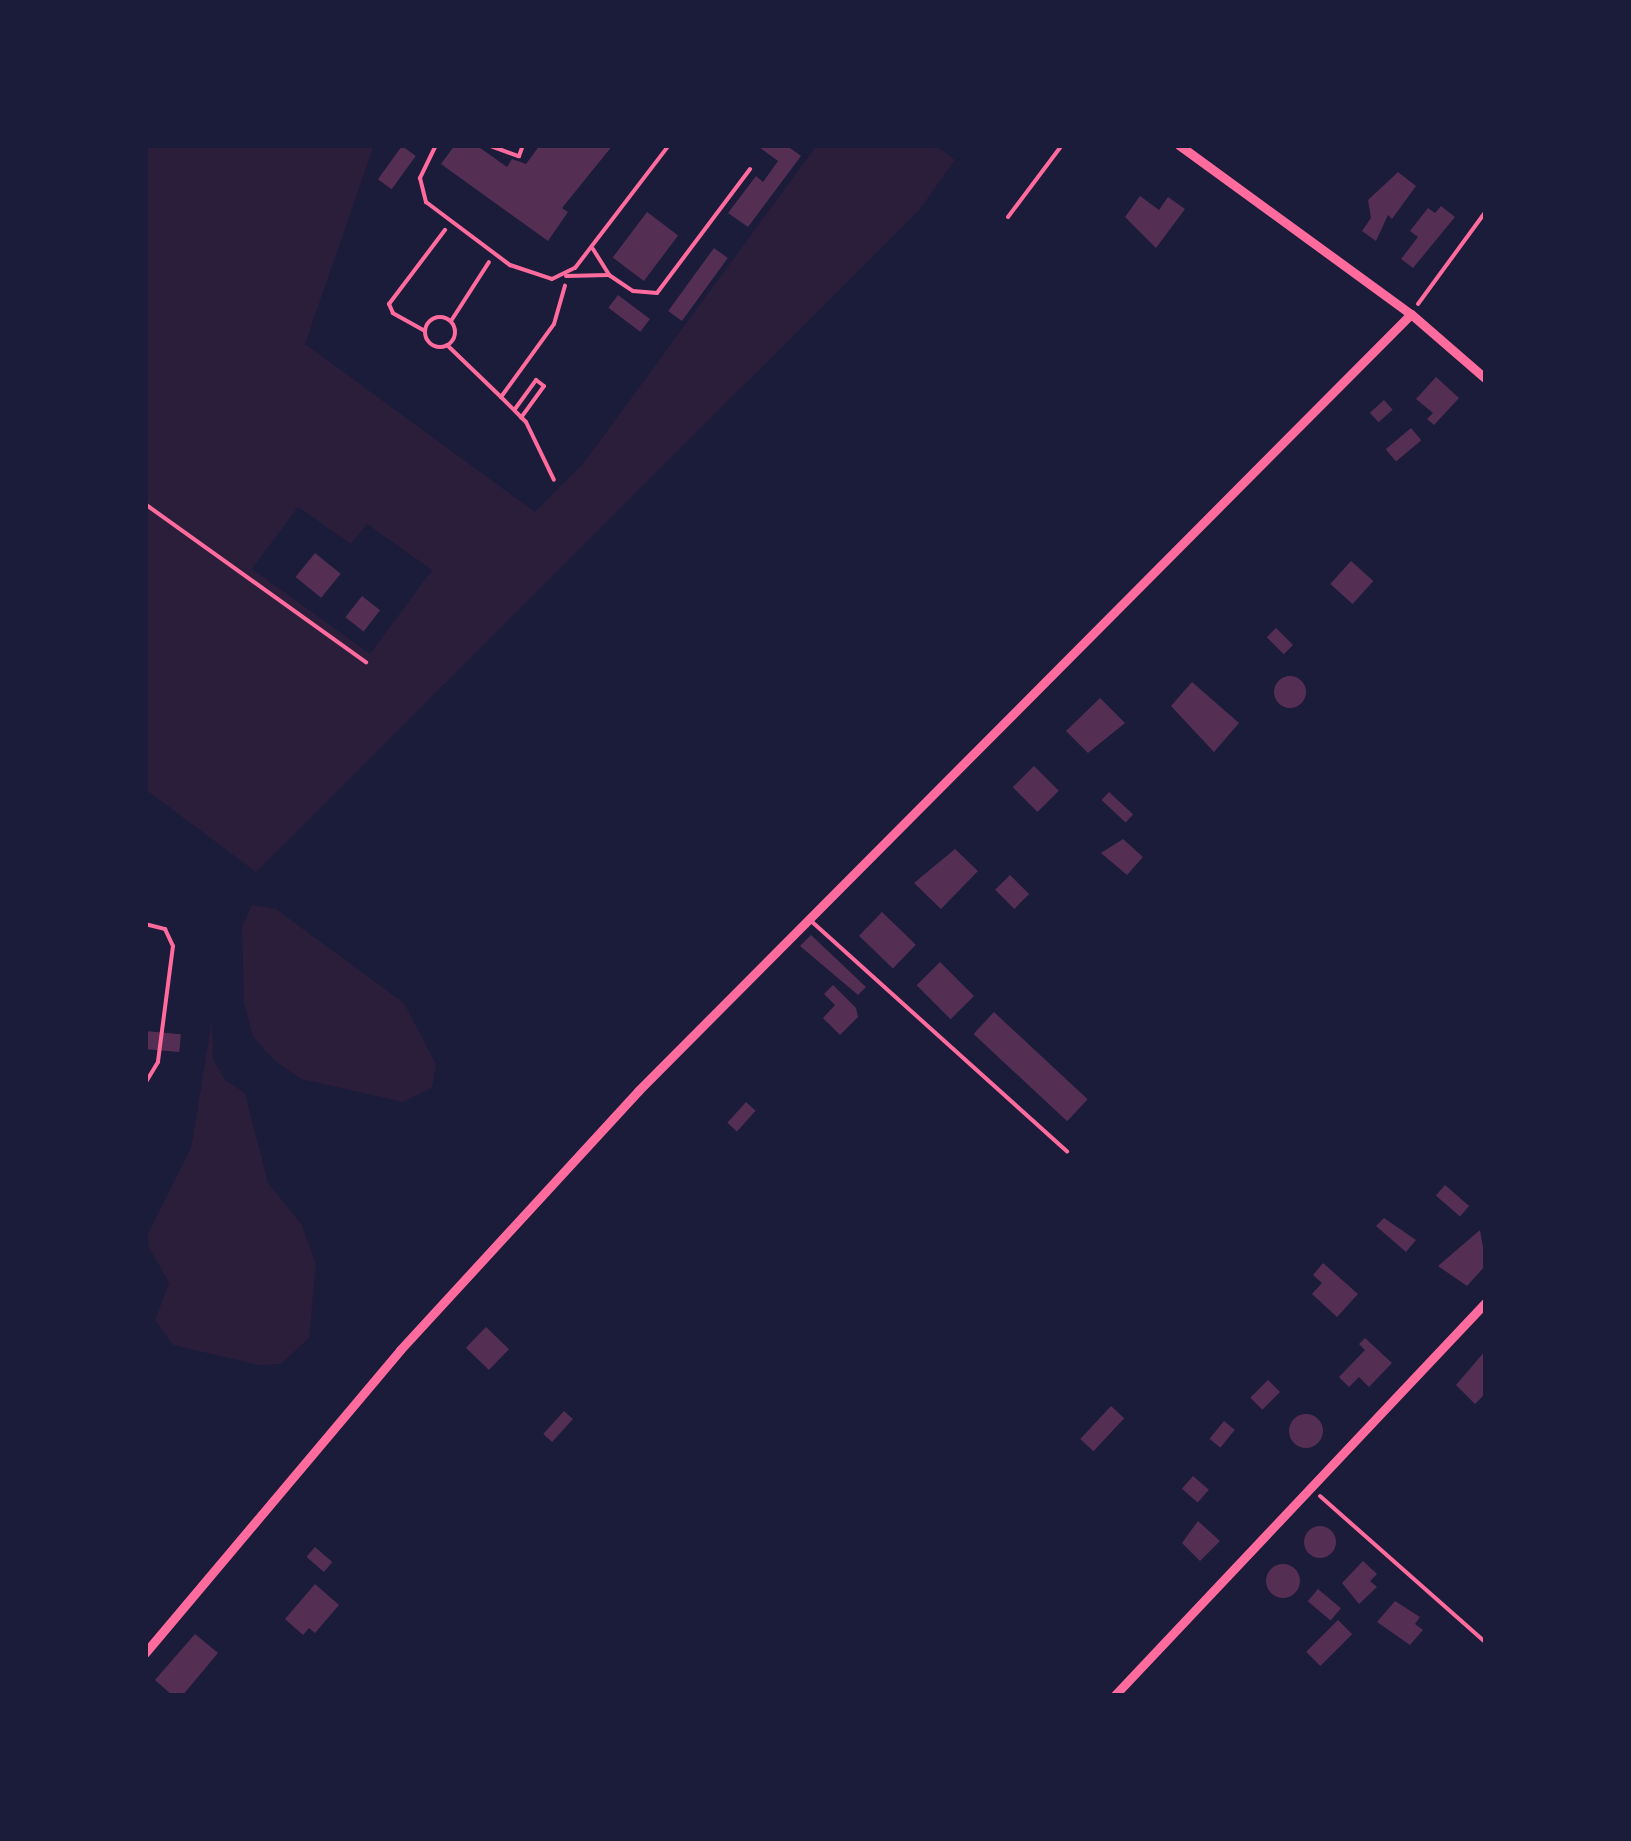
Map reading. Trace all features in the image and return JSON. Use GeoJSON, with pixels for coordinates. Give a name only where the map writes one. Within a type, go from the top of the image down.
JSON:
{"type":"FeatureCollection","features":[{"type":"Feature","properties":{"kind":"street"},"geometry":{"type":"LineString","coordinates":[[1179,145],[1411,314],[1486,380]]}},
{"type":"Feature","properties":{"kind":"street"},"geometry":{"type":"LineString","coordinates":[[145,1653],[400,1350],[638,1090],[1411,314]]}},
{"type":"Feature","properties":{"kind":"street"},"geometry":{"type":"LineString","coordinates":[[1114,1696],[1486,1302]]}},
{"type":"Feature","properties":{"kind":"lane"},"geometry":{"type":"LineString","coordinates":[[436,145],[419,189],[451,222],[494,254],[538,277],[609,275]]}},
{"type":"Feature","properties":{"kind":"lane"},"geometry":{"type":"LineString","coordinates":[[565,276],[592,248],[669,145]]}},
{"type":"Feature","properties":{"kind":"lane"},"geometry":{"type":"LineString","coordinates":[[1008,217],[1062,145]]}},
{"type":"Feature","properties":{"kind":"lane"},"geometry":{"type":"LineString","coordinates":[[592,248],[609,275],[642,294],[662,290],[750,169]]}},
{"type":"Feature","properties":{"kind":"lane"},"geometry":{"type":"LineString","coordinates":[[810,920],[1068,1150]]}},
{"type":"Feature","properties":{"kind":"lane"},"geometry":{"type":"LineString","coordinates":[[145,924],[165,929],[173,946],[158,1062],[145,1084]]}},
{"type":"Feature","properties":{"kind":"path"},"geometry":{"type":"LineString","coordinates":[[488,145],[519,156],[523,145]]}},
{"type":"Feature","properties":{"kind":"path"},"geometry":{"type":"LineString","coordinates":[[1411,314],[1486,211]]}},
{"type":"Feature","properties":{"kind":"path"},"geometry":{"type":"LineString","coordinates":[[451,222],[390,304],[393,313],[425,331],[432,344],[447,345],[522,418],[554,480]]}},
{"type":"Feature","properties":{"kind":"path"},"geometry":{"type":"LineString","coordinates":[[447,345],[455,334],[451,320],[494,254]]}},
{"type":"Feature","properties":{"kind":"path"},"geometry":{"type":"LineString","coordinates":[[501,397],[554,324],[566,296],[565,276]]}},
{"type":"Feature","properties":{"kind":"path"},"geometry":{"type":"LineString","coordinates":[[425,331],[433,318],[451,320]]}},
{"type":"Feature","properties":{"kind":"path"},"geometry":{"type":"LineString","coordinates":[[514,410],[536,380],[544,386],[522,418]]}},
{"type":"Feature","properties":{"kind":"path"},"geometry":{"type":"LineString","coordinates":[[145,504],[366,662]]}},
{"type":"Feature","properties":{"kind":"path"},"geometry":{"type":"LineString","coordinates":[[1309,1486],[1486,1643]]}},
{"type":"Feature","properties":{"kind":"shaded area"},"geometry":{"type":"Polygon","coordinates":[[[145,145],[374,145],[305,344],[535,512],[583,464],[817,145],[935,145],[955,160],[920,209],[256,872],[145,789],[145,145]],[[298,507],[252,569],[370,654],[432,570],[367,524],[351,544],[298,507]]]}},
{"type":"Feature","properties":{"kind":"shaded area"},"geometry":{"type":"Polygon","coordinates":[[[252,905],[276,909],[404,1003],[436,1064],[432,1088],[403,1102],[301,1079],[275,1061],[253,1037],[244,1002],[242,927],[252,905]]]}},
{"type":"Feature","properties":{"kind":"shaded area"},"geometry":{"type":"Polygon","coordinates":[[[212,1021],[213,1059],[225,1080],[245,1093],[268,1183],[302,1225],[316,1264],[309,1338],[281,1364],[259,1365],[173,1345],[155,1320],[169,1283],[145,1240],[191,1148],[212,1021]]]}},
{"type":"Feature","properties":{"kind":"building"},"geometry":{"type":"Polygon","coordinates":[[[455,145],[476,145],[507,167],[512,159],[526,164],[540,145],[613,145],[562,208],[568,212],[548,241],[441,164],[455,145]]]}},
{"type":"Feature","properties":{"kind":"building"},"geometry":{"type":"Polygon","coordinates":[[[756,145],[786,145],[801,156],[748,227],[728,213],[756,176],[763,182],[778,161],[756,145]]]}},
{"type":"Feature","properties":{"kind":"building"},"geometry":{"type":"Polygon","coordinates":[[[402,146],[416,156],[392,189],[378,179],[402,146]]]}},
{"type":"Feature","properties":{"kind":"building"},"geometry":{"type":"Polygon","coordinates":[[[1398,172],[1416,186],[1392,219],[1388,215],[1376,241],[1362,231],[1371,218],[1368,200],[1398,172]]]}},
{"type":"Feature","properties":{"kind":"building"},"geometry":{"type":"Polygon","coordinates":[[[1140,196],[1159,210],[1168,197],[1185,209],[1156,248],[1125,217],[1140,196]]]}},
{"type":"Feature","properties":{"kind":"building"},"geometry":{"type":"Polygon","coordinates":[[[1441,206],[1455,217],[1413,268],[1401,259],[1418,237],[1410,231],[1428,208],[1435,213],[1441,206]]]}},
{"type":"Feature","properties":{"kind":"building"},"geometry":{"type":"Polygon","coordinates":[[[647,212],[678,235],[644,281],[613,258],[647,212]]]}},
{"type":"Feature","properties":{"kind":"building"},"geometry":{"type":"Polygon","coordinates":[[[714,248],[728,258],[682,321],[668,311],[714,248]]]}},
{"type":"Feature","properties":{"kind":"building"},"geometry":{"type":"Polygon","coordinates":[[[618,295],[650,319],[640,332],[608,308],[618,295]]]}},
{"type":"Feature","properties":{"kind":"building"},"geometry":{"type":"Polygon","coordinates":[[[1436,377],[1459,398],[1434,425],[1427,419],[1433,413],[1416,399],[1436,377]]]}},
{"type":"Feature","properties":{"kind":"building"},"geometry":{"type":"Polygon","coordinates":[[[1384,400],[1393,410],[1379,422],[1370,413],[1384,400]]]}},
{"type":"Feature","properties":{"kind":"building"},"geometry":{"type":"Polygon","coordinates":[[[1411,428],[1421,440],[1396,461],[1386,449],[1411,428]]]}},
{"type":"Feature","properties":{"kind":"building"},"geometry":{"type":"Polygon","coordinates":[[[315,553],[341,574],[321,598],[295,577],[315,553]]]}},
{"type":"Feature","properties":{"kind":"building"},"geometry":{"type":"Polygon","coordinates":[[[1351,561],[1373,581],[1353,604],[1330,584],[1351,561]]]}},
{"type":"Feature","properties":{"kind":"building"},"geometry":{"type":"Polygon","coordinates":[[[362,596],[380,610],[364,631],[345,617],[362,596]]]}},
{"type":"Feature","properties":{"kind":"building"},"geometry":{"type":"Polygon","coordinates":[[[1276,628],[1293,645],[1284,654],[1267,637],[1276,628]]]}},
{"type":"Feature","properties":{"kind":"building"},"geometry":{"type":"Polygon","coordinates":[[[1290,676],[1301,681],[1306,692],[1301,703],[1290,708],[1279,703],[1274,692],[1279,681],[1290,676]]]}},
{"type":"Feature","properties":{"kind":"building"},"geometry":{"type":"Polygon","coordinates":[[[1192,682],[1239,723],[1214,752],[1171,706],[1192,682]]]}},
{"type":"Feature","properties":{"kind":"building"},"geometry":{"type":"Polygon","coordinates":[[[1100,698],[1125,723],[1088,753],[1066,731],[1100,698]]]}},
{"type":"Feature","properties":{"kind":"building"},"geometry":{"type":"Polygon","coordinates":[[[1034,766],[1059,791],[1038,812],[1013,787],[1034,766]]]}},
{"type":"Feature","properties":{"kind":"building"},"geometry":{"type":"Polygon","coordinates":[[[1109,792],[1133,815],[1126,823],[1101,800],[1109,792]]]}},
{"type":"Feature","properties":{"kind":"building"},"geometry":{"type":"Polygon","coordinates":[[[1123,839],[1143,857],[1127,875],[1101,853],[1123,839]]]}},
{"type":"Feature","properties":{"kind":"building"},"geometry":{"type":"Polygon","coordinates":[[[955,849],[978,871],[941,909],[914,883],[955,849]]]}},
{"type":"Feature","properties":{"kind":"building"},"geometry":{"type":"Polygon","coordinates":[[[1010,875],[1029,894],[1014,909],[995,890],[1010,875]]]}},
{"type":"Feature","properties":{"kind":"building"},"geometry":{"type":"Polygon","coordinates":[[[882,912],[916,945],[893,968],[859,936],[882,912]]]}},
{"type":"Feature","properties":{"kind":"building"},"geometry":{"type":"Polygon","coordinates":[[[811,935],[866,987],[858,995],[800,946],[811,935]]]}},
{"type":"Feature","properties":{"kind":"building"},"geometry":{"type":"Polygon","coordinates":[[[940,962],[974,996],[951,1019],[917,985],[940,962]]]}},
{"type":"Feature","properties":{"kind":"building"},"geometry":{"type":"Polygon","coordinates":[[[833,985],[856,1008],[858,1017],[840,1035],[823,1018],[835,1005],[824,994],[833,985]]]}},
{"type":"Feature","properties":{"kind":"building"},"geometry":{"type":"Polygon","coordinates":[[[994,1012],[1088,1099],[1067,1121],[974,1034],[994,1012]]]}},
{"type":"Feature","properties":{"kind":"building"},"geometry":{"type":"Polygon","coordinates":[[[145,1031],[181,1034],[179,1052],[145,1049],[145,1031]]]}},
{"type":"Feature","properties":{"kind":"building"},"geometry":{"type":"Polygon","coordinates":[[[746,1102],[756,1111],[737,1132],[727,1123],[746,1102]]]}},
{"type":"Feature","properties":{"kind":"building"},"geometry":{"type":"Polygon","coordinates":[[[1445,1185],[1469,1206],[1460,1217],[1436,1196],[1445,1185]]]}},
{"type":"Feature","properties":{"kind":"building"},"geometry":{"type":"Polygon","coordinates":[[[1384,1218],[1416,1240],[1406,1252],[1376,1226],[1384,1218]]]}},
{"type":"Feature","properties":{"kind":"building"},"geometry":{"type":"Polygon","coordinates":[[[1480,1230],[1486,1265],[1467,1286],[1438,1266],[1480,1230]]]}},
{"type":"Feature","properties":{"kind":"building"},"geometry":{"type":"Polygon","coordinates":[[[1323,1263],[1358,1294],[1337,1317],[1312,1294],[1322,1283],[1313,1275],[1323,1263]]]}},
{"type":"Feature","properties":{"kind":"building"},"geometry":{"type":"Polygon","coordinates":[[[486,1327],[509,1349],[489,1370],[466,1348],[486,1327]]]}},
{"type":"Feature","properties":{"kind":"building"},"geometry":{"type":"Polygon","coordinates":[[[1365,1338],[1392,1363],[1369,1387],[1359,1377],[1349,1387],[1339,1377],[1365,1350],[1359,1344],[1365,1338]]]}},
{"type":"Feature","properties":{"kind":"building"},"geometry":{"type":"Polygon","coordinates":[[[1486,1350],[1486,1393],[1475,1404],[1456,1385],[1486,1350]]]}},
{"type":"Feature","properties":{"kind":"building"},"geometry":{"type":"Polygon","coordinates":[[[1268,1380],[1280,1392],[1262,1410],[1250,1398],[1268,1380]]]}},
{"type":"Feature","properties":{"kind":"building"},"geometry":{"type":"Polygon","coordinates":[[[1111,1406],[1124,1418],[1093,1451],[1080,1439],[1111,1406]]]}},
{"type":"Feature","properties":{"kind":"building"},"geometry":{"type":"Polygon","coordinates":[[[564,1411],[573,1419],[552,1442],[543,1434],[564,1411]]]}},
{"type":"Feature","properties":{"kind":"building"},"geometry":{"type":"Polygon","coordinates":[[[1306,1414],[1318,1419],[1323,1431],[1318,1443],[1306,1448],[1294,1443],[1289,1431],[1294,1419],[1306,1414]]]}},
{"type":"Feature","properties":{"kind":"building"},"geometry":{"type":"Polygon","coordinates":[[[1224,1421],[1235,1430],[1220,1448],[1210,1439],[1224,1421]]]}},
{"type":"Feature","properties":{"kind":"building"},"geometry":{"type":"Polygon","coordinates":[[[1193,1476],[1209,1490],[1198,1503],[1182,1489],[1193,1476]]]}},
{"type":"Feature","properties":{"kind":"building"},"geometry":{"type":"Polygon","coordinates":[[[1198,1521],[1220,1541],[1200,1561],[1182,1543],[1198,1521]]]}},
{"type":"Feature","properties":{"kind":"building"},"geometry":{"type":"Polygon","coordinates":[[[1320,1526],[1332,1530],[1336,1542],[1332,1554],[1320,1558],[1308,1554],[1304,1542],[1308,1530],[1320,1526]]]}},
{"type":"Feature","properties":{"kind":"building"},"geometry":{"type":"Polygon","coordinates":[[[315,1547],[332,1562],[324,1572],[306,1557],[315,1547]]]}},
{"type":"Feature","properties":{"kind":"building"},"geometry":{"type":"Polygon","coordinates":[[[1363,1561],[1377,1574],[1370,1581],[1377,1587],[1359,1604],[1342,1583],[1363,1561]]]}},
{"type":"Feature","properties":{"kind":"building"},"geometry":{"type":"Polygon","coordinates":[[[1283,1564],[1295,1569],[1300,1581],[1295,1593],[1283,1598],[1271,1593],[1266,1581],[1271,1569],[1283,1564]]]}},
{"type":"Feature","properties":{"kind":"building"},"geometry":{"type":"Polygon","coordinates":[[[315,1584],[339,1605],[315,1633],[309,1628],[303,1635],[285,1619],[315,1584]]]}},
{"type":"Feature","properties":{"kind":"building"},"geometry":{"type":"Polygon","coordinates":[[[1318,1589],[1341,1608],[1331,1621],[1308,1601],[1318,1589]]]}},
{"type":"Feature","properties":{"kind":"building"},"geometry":{"type":"Polygon","coordinates":[[[1395,1601],[1420,1617],[1415,1624],[1423,1630],[1410,1645],[1377,1622],[1395,1601]]]}},
{"type":"Feature","properties":{"kind":"building"},"geometry":{"type":"Polygon","coordinates":[[[1338,1620],[1352,1634],[1320,1666],[1306,1652],[1338,1620]]]}},
{"type":"Feature","properties":{"kind":"building"},"geometry":{"type":"Polygon","coordinates":[[[195,1634],[218,1653],[182,1696],[173,1696],[155,1680],[195,1634]]]}}]}
